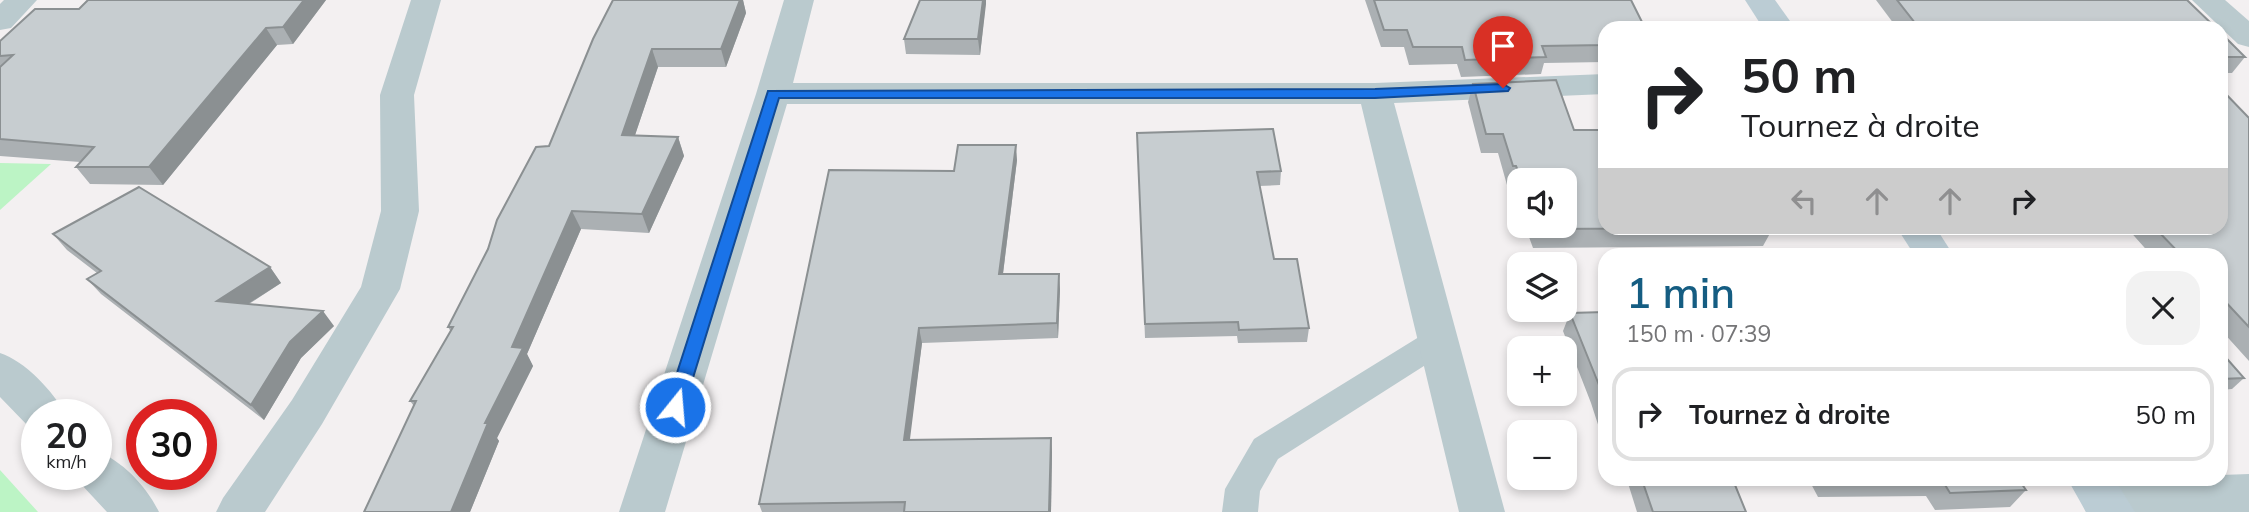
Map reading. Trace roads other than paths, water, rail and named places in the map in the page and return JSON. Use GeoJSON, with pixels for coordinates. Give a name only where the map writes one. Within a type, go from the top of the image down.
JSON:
{"type":"FeatureCollection","features":[{"type":"Feature","properties":{"kind":"street"},"geometry":{"type":"LineString","coordinates":[[0,21],[22,0]]}},
{"type":"Feature","properties":{"kind":"street"},"geometry":{"type":"LineString","coordinates":[[239,512],[307,412],[380,289],[401,211],[397,95],[426,0]]}},
{"type":"Feature","properties":{"kind":"street"},"geometry":{"type":"LineString","coordinates":[[642,512],[773,94],[799,0]]}},
{"type":"Feature","properties":{"kind":"street"},"geometry":{"type":"LineString","coordinates":[[1760,0],[1774,21]]}},
{"type":"Feature","properties":{"kind":"street"},"geometry":{"type":"LineString","coordinates":[[2207,0],[2249,37]]}},
{"type":"Feature","properties":{"kind":"street"},"geometry":{"type":"LineString","coordinates":[[773,94],[1375,93],[1598,85]]}},
{"type":"Feature","properties":{"kind":"street"},"geometry":{"type":"LineString","coordinates":[[1375,93],[1482,512]]}},
{"type":"Feature","properties":{"kind":"street"},"geometry":{"type":"LineString","coordinates":[[0,369],[29,399]]}},
{"type":"Feature","properties":{"kind":"street"},"geometry":{"type":"LineString","coordinates":[[112,487],[136,512]]}},
{"type":"Feature","properties":{"kind":"street"},"geometry":{"type":"LineString","coordinates":[[2101,497],[2249,494]]}},
{"type":"Feature","properties":{"kind":"lane"},"geometry":{"type":"LineString","coordinates":[[1240,512],[1243,488],[1266,449],[1438,341]]}}]}
